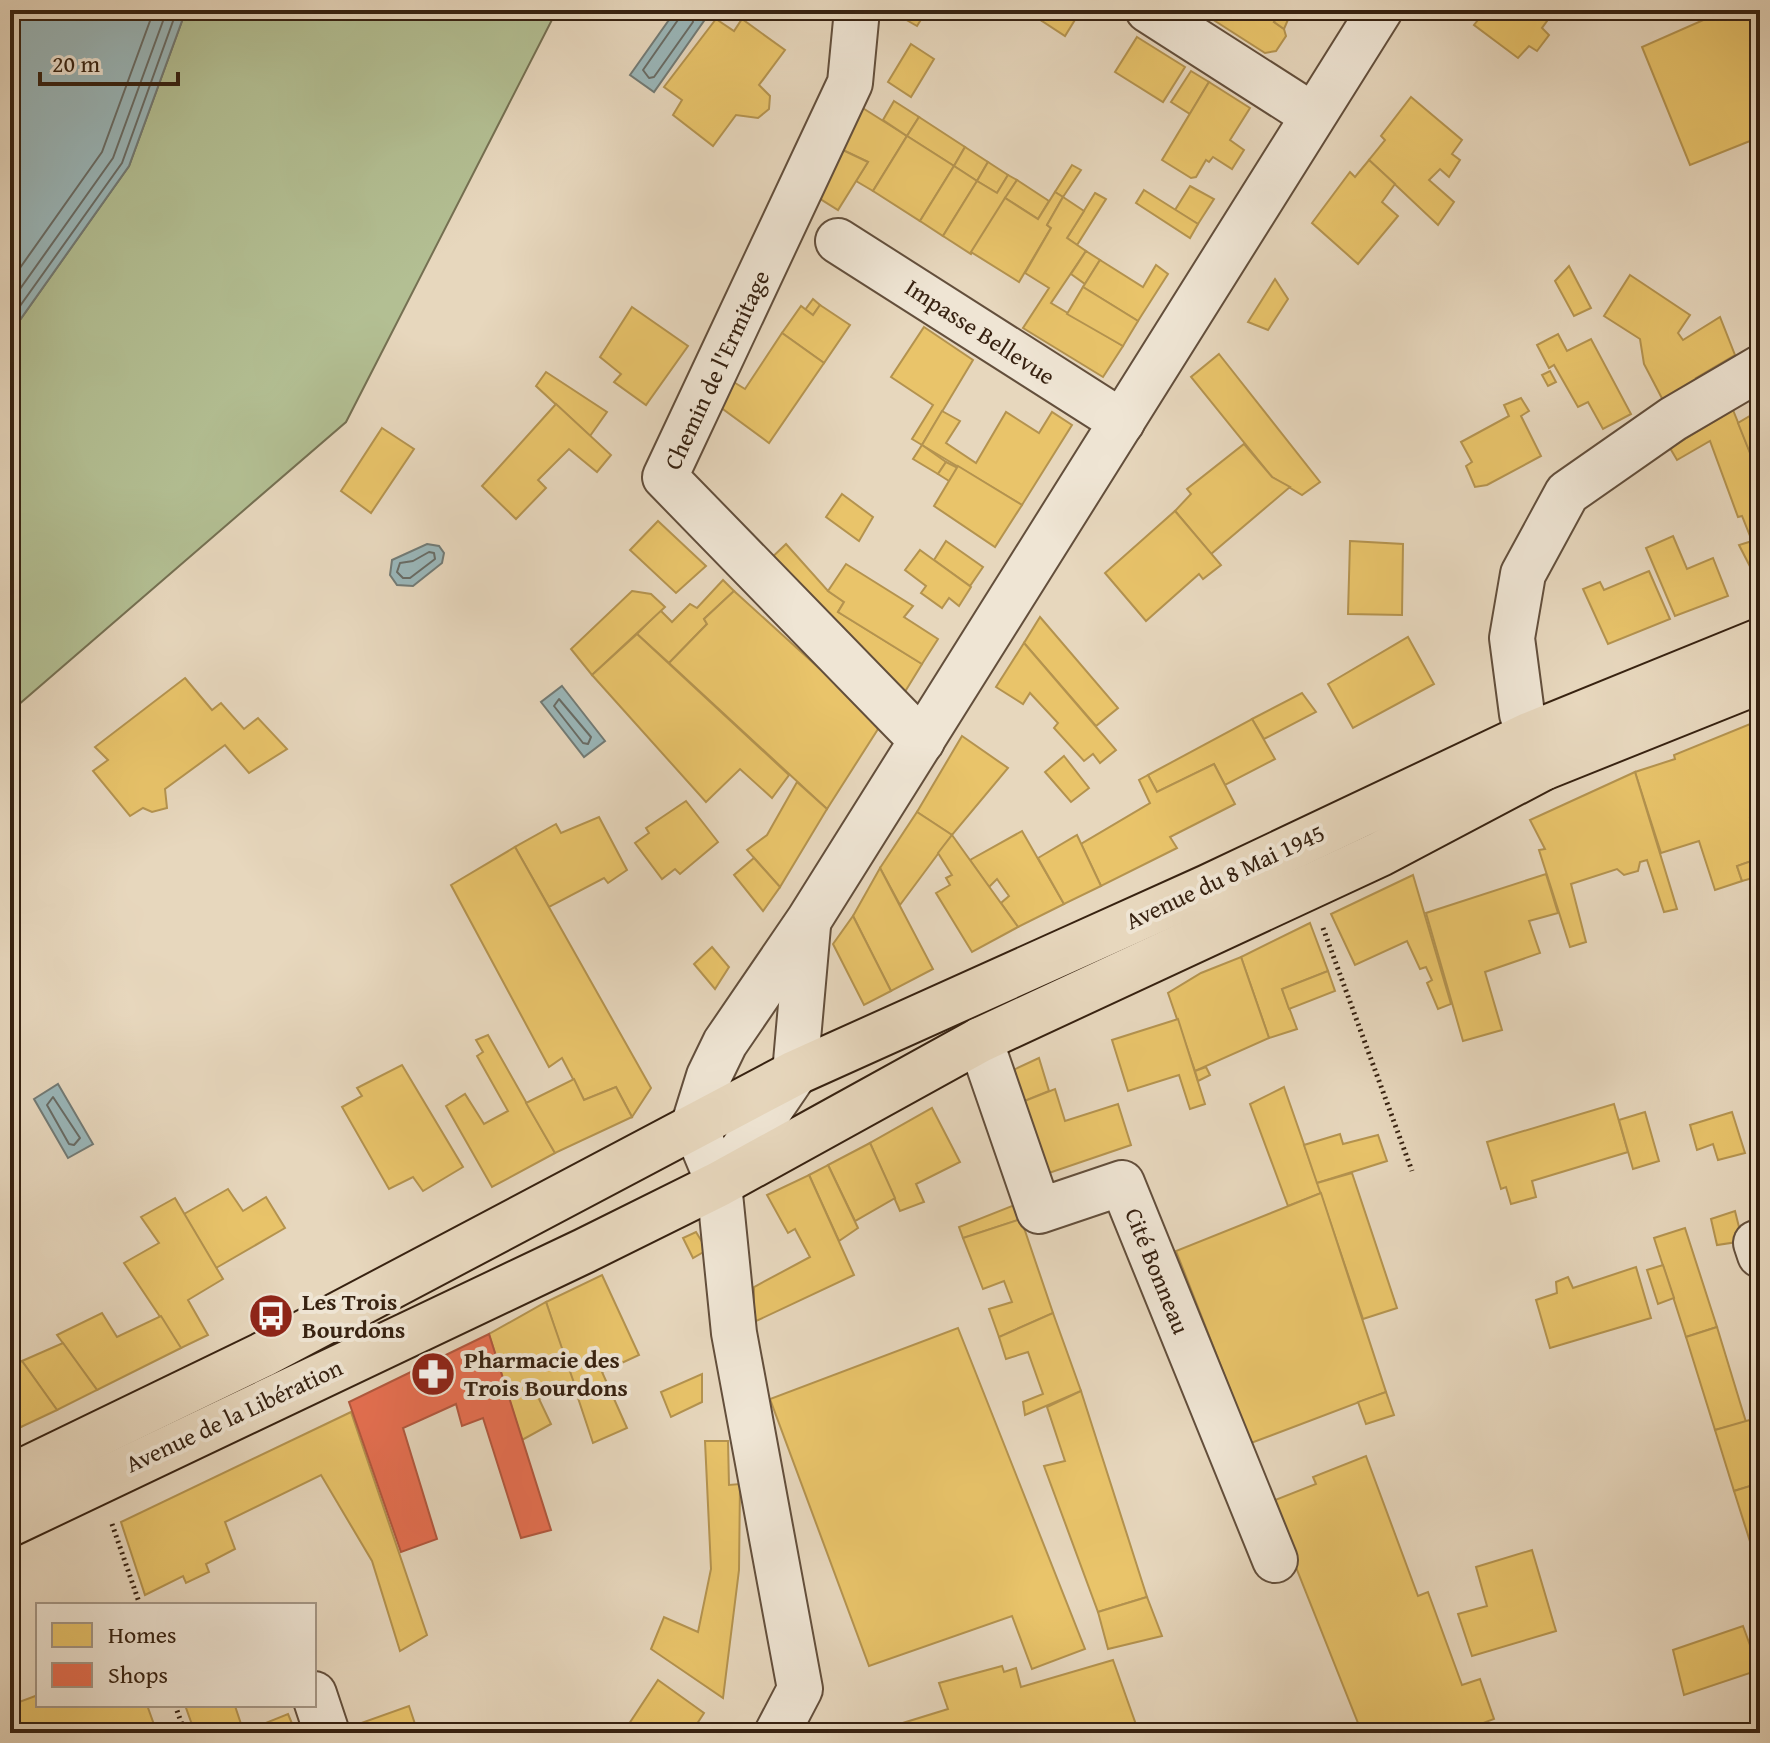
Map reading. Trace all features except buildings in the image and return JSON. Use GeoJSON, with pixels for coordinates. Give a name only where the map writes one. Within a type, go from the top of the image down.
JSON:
{"type":"FeatureCollection","features":[{"type":"Feature","properties":{"kind":"main road","name":"Avenue du 8 Mai 1945"},"geometry":{"type":"LineString","coordinates":[[694,1124],[795,1073],[1208,887],[1536,751],[1760,641]]}},
{"type":"Feature","properties":{"kind":"main road","name":"Avenue du 8 Mai 1945"},"geometry":{"type":"LineString","coordinates":[[719,1184],[980,1040],[1380,854],[1536,751],[1760,681]]}},
{"type":"Feature","properties":{"kind":"main road","name":"Avenue de la Libération"},"geometry":{"type":"LineString","coordinates":[[10,1477],[262,1355],[694,1124]]}},
{"type":"Feature","properties":{"kind":"main road","name":"Avenue de la Libération"},"geometry":{"type":"LineString","coordinates":[[10,1524],[719,1184]]}},
{"type":"Feature","properties":{"kind":"street","name":"Chemin de l'Ermitage"},"geometry":{"type":"LineString","coordinates":[[857,10],[850,83],[665,477],[922,741]]}},
{"type":"Feature","properties":{"kind":"street"},"geometry":{"type":"LineString","coordinates":[[1148,10],[1312,115]]}},
{"type":"Feature","properties":{"kind":"street"},"geometry":{"type":"LineString","coordinates":[[777,1733],[800,1689],[734,1333],[719,1184],[694,1124],[709,1076],[725,1043],[809,920],[1380,10]]}},
{"type":"Feature","properties":{"kind":"street","name":"Impasse Bellevue"},"geometry":{"type":"LineString","coordinates":[[838,241],[1122,422]]}},
{"type":"Feature","properties":{"kind":"street"},"geometry":{"type":"LineString","coordinates":[[1536,751],[1522,714],[1512,638],[1523,574],[1567,493],[1673,419],[1760,368]]}},
{"type":"Feature","properties":{"kind":"street"},"geometry":{"type":"LineString","coordinates":[[719,1184],[795,1073],[809,920]]}},
{"type":"Feature","properties":{"kind":"street","name":"Cité Bonneau"},"geometry":{"type":"LineString","coordinates":[[980,1040],[1039,1211],[1122,1183],[1275,1560]]}},
{"type":"Feature","properties":{"kind":"street"},"geometry":{"type":"LineString","coordinates":[[360,1302],[382,1347]]}},
{"type":"Feature","properties":{"kind":"street"},"geometry":{"type":"LineString","coordinates":[[316,1700],[327,1733]]}},
{"type":"Feature","properties":{"kind":"path"},"geometry":{"type":"LineString","coordinates":[[1307,886],[1412,1171]]}},
{"type":"Feature","properties":{"kind":"path"},"geometry":{"type":"LineString","coordinates":[[98,1481],[139,1603]]}},
{"type":"Feature","properties":{"kind":"path"},"geometry":{"type":"LineString","coordinates":[[176,1707],[185,1733]]}},
{"type":"Feature","properties":{"kind":"green space"},"geometry":{"type":"Polygon","coordinates":[[[186,10],[557,10],[346,422],[10,712],[10,334],[129,166],[186,10]]]}},
{"type":"Feature","properties":{"kind":"water"},"geometry":{"type":"Polygon","coordinates":[[[10,10],[186,10],[129,166],[10,334],[10,10]]]}},
{"type":"Feature","properties":{"kind":"water"},"geometry":{"type":"Polygon","coordinates":[[[676,10],[694,10],[706,18],[654,92],[630,75],[676,10]]]}},
{"type":"Feature","properties":{"kind":"water"},"geometry":{"type":"Polygon","coordinates":[[[427,544],[439,546],[444,553],[442,563],[413,586],[397,585],[390,575],[392,560],[427,544]]]}},
{"type":"Feature","properties":{"kind":"water"},"geometry":{"type":"Polygon","coordinates":[[[562,686],[605,741],[584,757],[541,702],[562,686]]]}},
{"type":"Feature","properties":{"kind":"water"},"geometry":{"type":"Polygon","coordinates":[[[58,1084],[93,1144],[68,1158],[34,1099],[58,1084]]]}},
{"type":"Feature","properties":{"kind":"place","name":"Les Trois Bourdons"},"geometry":{"type":"Point","coordinates":[271,1316]}},
{"type":"Feature","properties":{"kind":"place","name":"Pharmacie des Trois Bourdons"},"geometry":{"type":"Point","coordinates":[433,1374]}}]}
